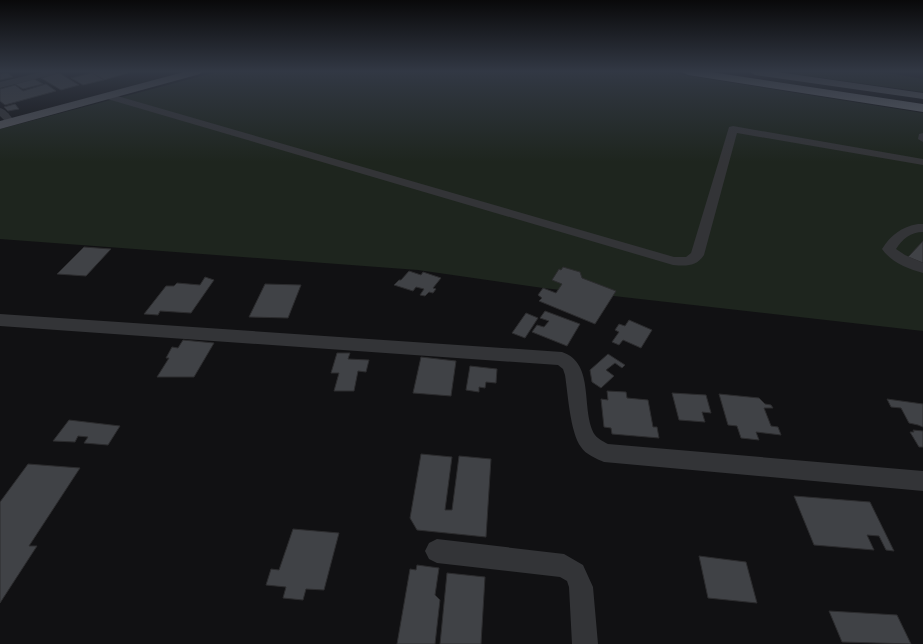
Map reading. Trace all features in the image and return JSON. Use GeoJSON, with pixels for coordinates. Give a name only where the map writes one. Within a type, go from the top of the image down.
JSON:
{"type":"FeatureCollection","features":[{"type":"Feature","properties":{"kind":"highway"},"geometry":{"type":"LineString","coordinates":[[884,102],[923,108]]}},
{"type":"Feature","properties":{"kind":"main road"},"geometry":{"type":"LineString","coordinates":[[2,119],[67,102]]}},
{"type":"Feature","properties":{"kind":"main road"},"geometry":{"type":"LineString","coordinates":[[2,119],[79,102]]}},
{"type":"Feature","properties":{"kind":"street"},"geometry":{"type":"LineString","coordinates":[[128,102],[678,261],[689,262],[697,256],[733,129],[923,162]]}},
{"type":"Feature","properties":{"kind":"street"},"geometry":{"type":"LineString","coordinates":[[923,228],[916,227],[909,229],[889,249],[899,258],[923,268]]}},
{"type":"Feature","properties":{"kind":"street"},"geometry":{"type":"LineString","coordinates":[[0,320],[562,359],[570,365],[574,375],[582,426],[588,442],[604,452],[923,481]]}},
{"type":"Feature","properties":{"kind":"street"},"geometry":{"type":"LineString","coordinates":[[437,551],[564,566],[575,574],[580,587],[585,644]]}},
{"type":"Feature","properties":{"kind":"shaded area"},"geometry":{"type":"Polygon","coordinates":[[[103,102],[854,102],[923,113],[923,331],[543,288],[418,270],[0,239],[0,129],[103,102]]]}},
{"type":"Feature","properties":{"kind":"building"},"geometry":{"type":"Polygon","coordinates":[[[1,102],[16,102],[5,105],[1,102]]]}},
{"type":"Feature","properties":{"kind":"building"},"geometry":{"type":"Polygon","coordinates":[[[15,104],[19,109],[8,111],[4,107],[15,104]]]}},
{"type":"Feature","properties":{"kind":"building"},"geometry":{"type":"Polygon","coordinates":[[[923,241],[923,263],[908,257],[923,241]]]}},
{"type":"Feature","properties":{"kind":"building"},"geometry":{"type":"Polygon","coordinates":[[[84,247],[111,249],[86,276],[57,274],[84,247]]]}},
{"type":"Feature","properties":{"kind":"building"},"geometry":{"type":"Polygon","coordinates":[[[563,267],[580,272],[582,278],[616,291],[595,324],[539,301],[542,298],[538,295],[543,288],[556,293],[562,284],[552,280],[559,269],[561,270],[563,267]]]}},
{"type":"Feature","properties":{"kind":"building"},"geometry":{"type":"Polygon","coordinates":[[[409,271],[421,275],[423,272],[441,278],[433,288],[436,289],[433,293],[429,292],[425,296],[420,295],[424,289],[416,287],[413,291],[394,285],[409,271]]]}},
{"type":"Feature","properties":{"kind":"building"},"geometry":{"type":"Polygon","coordinates":[[[205,277],[214,280],[191,313],[160,311],[158,315],[144,314],[166,286],[174,286],[177,283],[200,285],[205,277]]]}},
{"type":"Feature","properties":{"kind":"building"},"geometry":{"type":"Polygon","coordinates":[[[265,284],[301,285],[288,318],[249,317],[265,284]]]}},
{"type":"Feature","properties":{"kind":"building"},"geometry":{"type":"Polygon","coordinates":[[[545,311],[580,324],[567,346],[532,332],[537,325],[544,327],[549,321],[540,318],[545,311]]]}},
{"type":"Feature","properties":{"kind":"building"},"geometry":{"type":"Polygon","coordinates":[[[526,313],[538,318],[525,338],[512,333],[526,313]]]}},
{"type":"Feature","properties":{"kind":"building"},"geometry":{"type":"Polygon","coordinates":[[[629,320],[652,330],[641,348],[623,340],[619,345],[612,342],[619,332],[615,330],[619,324],[625,326],[629,320]]]}},
{"type":"Feature","properties":{"kind":"building"},"geometry":{"type":"Polygon","coordinates":[[[183,340],[214,343],[194,377],[157,377],[169,358],[166,358],[172,347],[178,348],[183,340]]]}},
{"type":"Feature","properties":{"kind":"building"},"geometry":{"type":"Polygon","coordinates":[[[337,353],[350,353],[348,359],[369,360],[366,372],[358,371],[354,391],[334,391],[339,373],[331,373],[337,353]]]}},
{"type":"Feature","properties":{"kind":"building"},"geometry":{"type":"Polygon","coordinates":[[[608,354],[625,365],[622,368],[615,363],[606,370],[614,376],[601,388],[592,382],[590,370],[608,354]]]}},
{"type":"Feature","properties":{"kind":"building"},"geometry":{"type":"Polygon","coordinates":[[[421,357],[456,361],[451,396],[413,393],[421,357]]]}},
{"type":"Feature","properties":{"kind":"building"},"geometry":{"type":"Polygon","coordinates":[[[470,366],[497,369],[496,383],[486,382],[485,388],[479,387],[479,392],[466,390],[470,366]]]}},
{"type":"Feature","properties":{"kind":"building"},"geometry":{"type":"Polygon","coordinates":[[[607,391],[626,392],[627,398],[648,400],[653,427],[657,427],[659,438],[612,434],[611,428],[604,427],[601,399],[608,400],[607,391]]]}},
{"type":"Feature","properties":{"kind":"building"},"geometry":{"type":"Polygon","coordinates":[[[672,393],[706,395],[711,413],[702,412],[705,422],[679,420],[672,393]]]}},
{"type":"Feature","properties":{"kind":"building"},"geometry":{"type":"Polygon","coordinates":[[[719,394],[759,398],[765,404],[771,405],[773,408],[764,408],[771,426],[778,427],[781,435],[756,432],[759,440],[741,438],[737,426],[728,425],[719,394]]]}},
{"type":"Feature","properties":{"kind":"building"},"geometry":{"type":"Polygon","coordinates":[[[887,399],[923,404],[923,427],[909,423],[901,408],[891,407],[887,399]]]}},
{"type":"Feature","properties":{"kind":"building"},"geometry":{"type":"Polygon","coordinates":[[[69,420],[120,426],[108,445],[84,443],[88,437],[78,436],[75,442],[53,441],[69,420]]]}},
{"type":"Feature","properties":{"kind":"building"},"geometry":{"type":"Polygon","coordinates":[[[913,430],[923,431],[923,447],[919,447],[910,432],[914,432],[913,430]]]}},
{"type":"Feature","properties":{"kind":"building"},"geometry":{"type":"Polygon","coordinates":[[[421,454],[452,457],[445,510],[452,510],[459,456],[491,459],[486,537],[417,530],[410,518],[421,454]]]}},
{"type":"Feature","properties":{"kind":"building"},"geometry":{"type":"Polygon","coordinates":[[[28,464],[80,468],[29,546],[37,546],[0,603],[0,502],[28,464]]]}},
{"type":"Feature","properties":{"kind":"building"},"geometry":{"type":"Polygon","coordinates":[[[794,496],[870,502],[894,551],[886,550],[879,536],[867,535],[874,550],[814,545],[794,496]]]}},
{"type":"Feature","properties":{"kind":"building"},"geometry":{"type":"Polygon","coordinates":[[[293,529],[339,533],[324,590],[306,589],[303,600],[283,598],[286,587],[266,585],[271,569],[279,570],[293,529]]]}},
{"type":"Feature","properties":{"kind":"building"},"geometry":{"type":"Polygon","coordinates":[[[699,556],[746,562],[757,603],[708,598],[699,556]]]}},
{"type":"Feature","properties":{"kind":"building"},"geometry":{"type":"Polygon","coordinates":[[[417,565],[439,568],[435,595],[440,600],[435,644],[397,644],[410,569],[416,570],[417,565]]]}},
{"type":"Feature","properties":{"kind":"building"},"geometry":{"type":"Polygon","coordinates":[[[447,573],[485,577],[481,644],[440,644],[447,573]]]}},
{"type":"Feature","properties":{"kind":"building"},"geometry":{"type":"Polygon","coordinates":[[[829,611],[897,615],[911,644],[842,642],[829,611]]]}}]}
